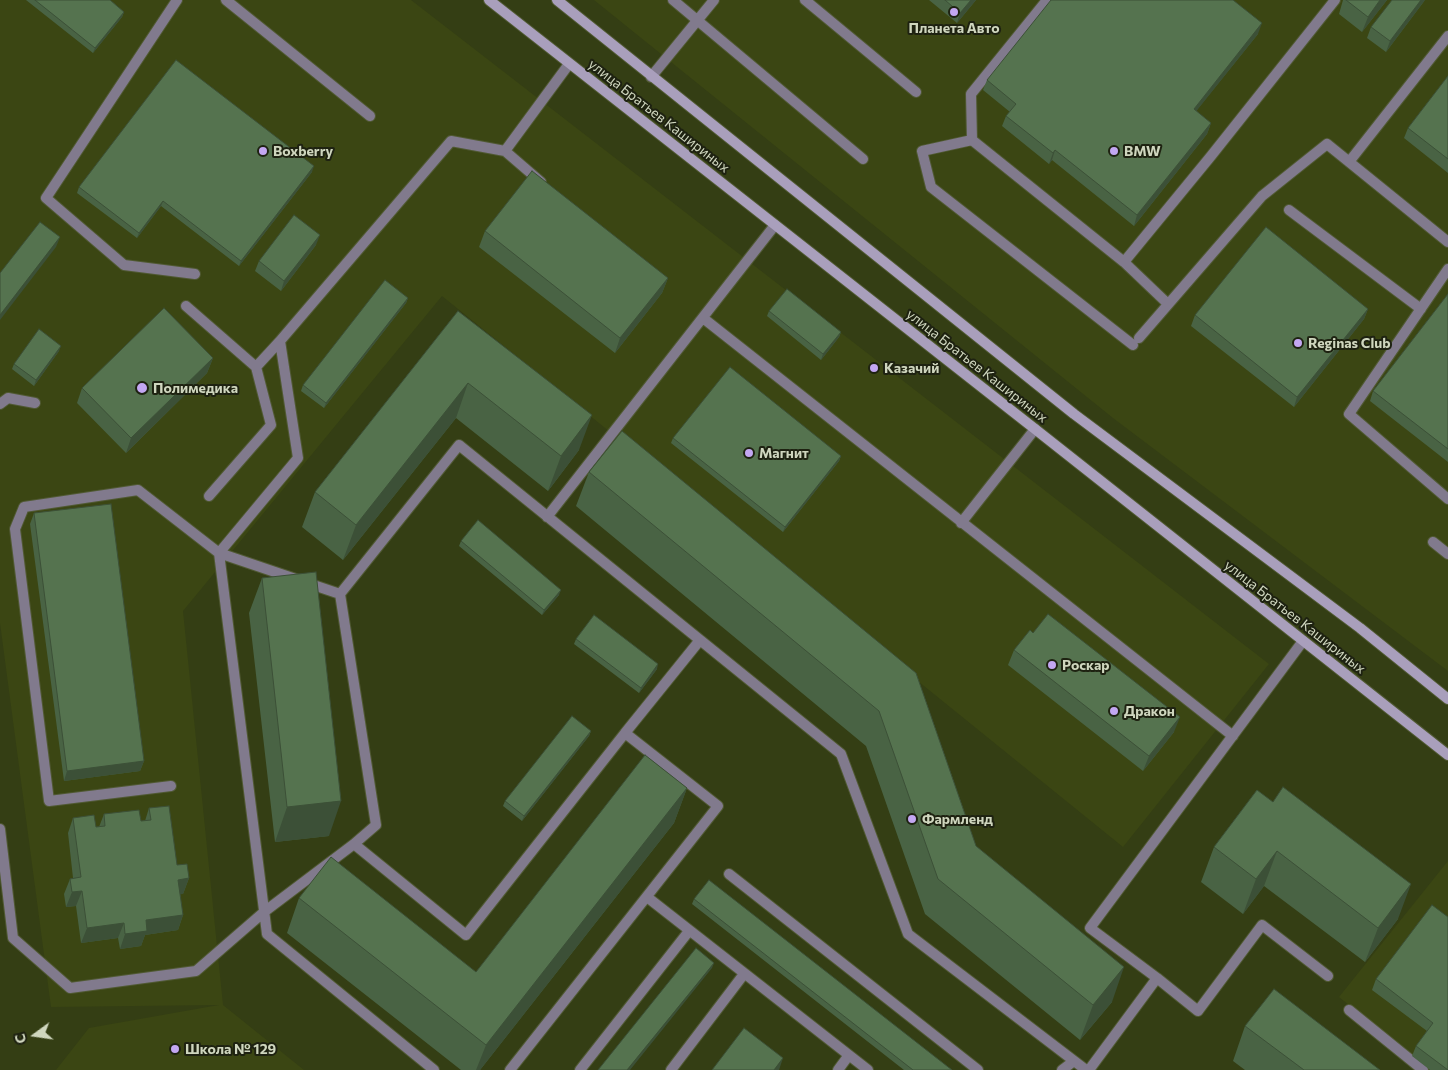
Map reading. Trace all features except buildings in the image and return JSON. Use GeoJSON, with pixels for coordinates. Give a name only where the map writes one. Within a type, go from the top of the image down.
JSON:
{"type":"FeatureCollection","features":[{"type":"Feature","properties":{"kind":"main road","name":"улица Братьев Кашириных"},"geometry":{"type":"LineString","coordinates":[[489,0],[1448,755]]}},
{"type":"Feature","properties":{"kind":"main road","name":"улица Братьев Кашириных"},"geometry":{"type":"LineString","coordinates":[[557,0],[1074,414],[1360,628],[1448,699]]}},
{"type":"Feature","properties":{"kind":"lane"},"geometry":{"type":"LineString","coordinates":[[177,0],[46,198],[124,265],[195,274]]}},
{"type":"Feature","properties":{"kind":"lane"},"geometry":{"type":"LineString","coordinates":[[226,0],[370,116]]}},
{"type":"Feature","properties":{"kind":"lane"},"geometry":{"type":"LineString","coordinates":[[673,0],[862,159]]}},
{"type":"Feature","properties":{"kind":"lane"},"geometry":{"type":"LineString","coordinates":[[651,77],[714,0]]}},
{"type":"Feature","properties":{"kind":"lane"},"geometry":{"type":"LineString","coordinates":[[805,0],[916,92]]}},
{"type":"Feature","properties":{"kind":"lane"},"geometry":{"type":"LineString","coordinates":[[972,140],[971,94],[1047,0]]}},
{"type":"Feature","properties":{"kind":"lane"},"geometry":{"type":"LineString","coordinates":[[1124,262],[1218,148],[1334,0]]}},
{"type":"Feature","properties":{"kind":"lane"},"geometry":{"type":"LineString","coordinates":[[1349,162],[1448,36]]}},
{"type":"Feature","properties":{"kind":"lane"},"geometry":{"type":"LineString","coordinates":[[505,151],[570,64]]}},
{"type":"Feature","properties":{"kind":"lane"},"geometry":{"type":"LineString","coordinates":[[972,140],[1124,262],[1168,304]]}},
{"type":"Feature","properties":{"kind":"lane"},"geometry":{"type":"LineString","coordinates":[[972,140],[922,151],[931,187],[1136,341],[1262,196],[1327,144],[1448,242]]}},
{"type":"Feature","properties":{"kind":"lane"},"geometry":{"type":"LineString","coordinates":[[256,367],[451,141],[505,151],[549,189]]}},
{"type":"Feature","properties":{"kind":"lane"},"geometry":{"type":"LineString","coordinates":[[1289,210],[1421,309]]}},
{"type":"Feature","properties":{"kind":"lane"},"geometry":{"type":"LineString","coordinates":[[548,517],[776,225]]}},
{"type":"Feature","properties":{"kind":"lane"},"geometry":{"type":"LineString","coordinates":[[1448,269],[1349,414],[1448,499]]}},
{"type":"Feature","properties":{"kind":"lane"},"geometry":{"type":"LineString","coordinates":[[186,306],[256,367],[271,425],[209,496]]}},
{"type":"Feature","properties":{"kind":"lane"},"geometry":{"type":"LineString","coordinates":[[703,318],[1233,736]]}},
{"type":"Feature","properties":{"kind":"lane"},"geometry":{"type":"LineString","coordinates":[[280,341],[298,458],[219,553],[267,934],[434,1070]]}},
{"type":"Feature","properties":{"kind":"lane"},"geometry":{"type":"LineString","coordinates":[[0,404],[8,398],[35,403]]}},
{"type":"Feature","properties":{"kind":"lane"},"geometry":{"type":"LineString","coordinates":[[961,523],[1036,429]]}},
{"type":"Feature","properties":{"kind":"lane"},"geometry":{"type":"LineString","coordinates":[[0,829],[13,938],[70,988],[196,971],[264,912],[354,844],[376,825],[340,594],[459,445],[841,754],[908,934],[1074,1061],[1087,1070],[1157,978]]}},
{"type":"Feature","properties":{"kind":"lane"},"geometry":{"type":"LineString","coordinates":[[171,786],[49,801],[16,528],[24,506],[138,490],[219,553],[340,594]]}},
{"type":"Feature","properties":{"kind":"lane"},"geometry":{"type":"LineString","coordinates":[[1433,542],[1448,554]]}},
{"type":"Feature","properties":{"kind":"lane"},"geometry":{"type":"LineString","coordinates":[[354,844],[466,936],[700,640]]}},
{"type":"Feature","properties":{"kind":"lane"},"geometry":{"type":"LineString","coordinates":[[1303,641],[1090,928],[1198,1010],[1262,925],[1328,976]]}},
{"type":"Feature","properties":{"kind":"lane"},"geometry":{"type":"LineString","coordinates":[[510,1070],[718,806],[625,733]]}},
{"type":"Feature","properties":{"kind":"lane"},"geometry":{"type":"LineString","coordinates":[[729,874],[978,1070]]}},
{"type":"Feature","properties":{"kind":"lane"},"geometry":{"type":"LineString","coordinates":[[647,896],[868,1070]]}},
{"type":"Feature","properties":{"kind":"lane"},"geometry":{"type":"LineString","coordinates":[[580,1070],[690,931]]}},
{"type":"Feature","properties":{"kind":"lane"},"geometry":{"type":"LineString","coordinates":[[671,1070],[744,974]]}},
{"type":"Feature","properties":{"kind":"lane"},"geometry":{"type":"LineString","coordinates":[[1349,1010],[1423,1070]]}},
{"type":"Feature","properties":{"kind":"lane"},"geometry":{"type":"LineString","coordinates":[[838,1070],[849,1055]]}},
{"type":"Feature","properties":{"kind":"lane"},"geometry":{"type":"LineString","coordinates":[[1062,1070],[1074,1061]]}},
{"type":"Feature","properties":{"kind":"shaded area"},"geometry":{"type":"Polygon","coordinates":[[[0,0],[411,0],[1269,664],[1123,847],[442,296],[183,611],[223,1005],[304,1070],[56,1070],[89,1028],[219,1005],[51,1007],[0,623],[0,0]]]}},
{"type":"Feature","properties":{"kind":"shaded area"},"geometry":{"type":"Polygon","coordinates":[[[594,0],[1448,0],[1448,671],[1113,418],[594,0]]]}},
{"type":"Feature","properties":{"kind":"shaded area"},"geometry":{"type":"Polygon","coordinates":[[[1448,861],[1448,1070],[1430,1070],[1339,997],[1448,861]]]}},
{"type":"Feature","properties":{"kind":"place","name":"Планета Авто"},"geometry":{"type":"Point","coordinates":[954,12]}},
{"type":"Feature","properties":{"kind":"place","name":"Boxberry"},"geometry":{"type":"Point","coordinates":[263,151]}},
{"type":"Feature","properties":{"kind":"place","name":"BMW"},"geometry":{"type":"Point","coordinates":[1114,151]}},
{"type":"Feature","properties":{"kind":"place","name":"Reginas Club"},"geometry":{"type":"Point","coordinates":[1298,343]}},
{"type":"Feature","properties":{"kind":"place","name":"Казачий"},"geometry":{"type":"Point","coordinates":[874,368]}},
{"type":"Feature","properties":{"kind":"place","name":"Полимедика"},"geometry":{"type":"Point","coordinates":[142,388]}},
{"type":"Feature","properties":{"kind":"place","name":"Магнит"},"geometry":{"type":"Point","coordinates":[749,453]}},
{"type":"Feature","properties":{"kind":"place","name":"Роскар"},"geometry":{"type":"Point","coordinates":[1052,665]}},
{"type":"Feature","properties":{"kind":"place","name":"Дракон"},"geometry":{"type":"Point","coordinates":[1114,711]}},
{"type":"Feature","properties":{"kind":"place","name":"Фармленд"},"geometry":{"type":"Point","coordinates":[912,819]}},
{"type":"Feature","properties":{"kind":"place","name":"Школа № 129"},"geometry":{"type":"Point","coordinates":[175,1049]}}]}
